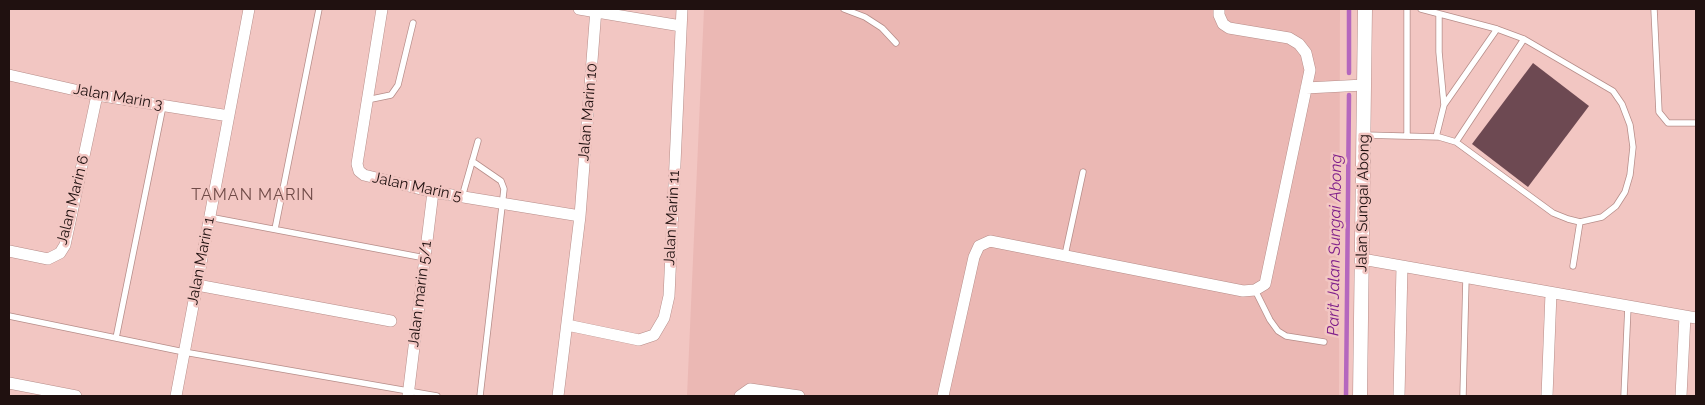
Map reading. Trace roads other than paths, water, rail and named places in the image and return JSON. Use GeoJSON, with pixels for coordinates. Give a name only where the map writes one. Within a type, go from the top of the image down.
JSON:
{"type":"FeatureCollection","features":[{"type":"Feature","properties":{"kind":"street","name":"Jalan Marin 1"},"geometry":{"type":"LineString","coordinates":[[176,396],[249,9]]}},
{"type":"Feature","properties":{"kind":"street","name":"Jalan Marin 5"},"geometry":{"type":"LineString","coordinates":[[382,9],[357,164],[359,171],[364,176],[433,192],[580,216]]}},
{"type":"Feature","properties":{"kind":"street"},"geometry":{"type":"LineString","coordinates":[[579,9],[596,10],[681,26]]}},
{"type":"Feature","properties":{"kind":"street","name":"Jalan Marin 11"},"geometry":{"type":"LineString","coordinates":[[567,325],[639,340],[654,335],[664,318],[669,296],[682,9]]}},
{"type":"Feature","properties":{"kind":"street"},"geometry":{"type":"LineString","coordinates":[[943,396],[974,257],[979,246],[990,241],[1243,291],[1255,290],[1265,284],[1310,70],[1306,53],[1299,44],[1289,38],[1229,28],[1223,24],[1219,15],[1219,9]]}},
{"type":"Feature","properties":{"kind":"street","name":"Jalan Sungai Abong"},"geometry":{"type":"LineString","coordinates":[[1360,396],[1365,9]]}},
{"type":"Feature","properties":{"kind":"street","name":"Jalan Marin 10"},"geometry":{"type":"LineString","coordinates":[[558,396],[580,216],[596,10]]}},
{"type":"Feature","properties":{"kind":"street","name":"Jalan Marin 3"},"geometry":{"type":"LineString","coordinates":[[9,74],[98,95],[229,116]]}},
{"type":"Feature","properties":{"kind":"street"},"geometry":{"type":"LineString","coordinates":[[1306,88],[1364,85]]}},
{"type":"Feature","properties":{"kind":"street","name":"Jalan Marin 6"},"geometry":{"type":"LineString","coordinates":[[9,252],[48,259],[60,253],[65,244],[98,95]]}},
{"type":"Feature","properties":{"kind":"street","name":"Jalan marin 5/1"},"geometry":{"type":"LineString","coordinates":[[408,394],[433,192]]}},
{"type":"Feature","properties":{"kind":"street"},"geometry":{"type":"LineString","coordinates":[[1362,259],[1691,317],[1682,396]]}},
{"type":"Feature","properties":{"kind":"street"},"geometry":{"type":"LineString","coordinates":[[1399,396],[1402,267]]}},
{"type":"Feature","properties":{"kind":"street"},"geometry":{"type":"LineString","coordinates":[[197,285],[391,321]]}},
{"type":"Feature","properties":{"kind":"street"},"geometry":{"type":"LineString","coordinates":[[1547,396],[1551,293]]}},
{"type":"Feature","properties":{"kind":"street"},"geometry":{"type":"LineString","coordinates":[[9,383],[76,396]]}},
{"type":"Feature","properties":{"kind":"street"},"geometry":{"type":"LineString","coordinates":[[740,396],[750,389],[799,396]]}},
{"type":"Feature","properties":{"kind":"lane"},"geometry":{"type":"LineString","coordinates":[[275,229],[318,9]]}},
{"type":"Feature","properties":{"kind":"lane"},"geometry":{"type":"LineString","coordinates":[[844,9],[864,17],[882,28],[896,43]]}},
{"type":"Feature","properties":{"kind":"lane"},"geometry":{"type":"LineString","coordinates":[[1407,9],[1407,136]]}},
{"type":"Feature","properties":{"kind":"lane"},"geometry":{"type":"LineString","coordinates":[[1364,136],[1436,137],[1456,142],[1553,213],[1580,222],[1602,218],[1616,206],[1625,192],[1630,175],[1632,147],[1630,125],[1622,104],[1613,91],[1524,39],[1497,29],[1421,9]]}},
{"type":"Feature","properties":{"kind":"lane"},"geometry":{"type":"LineString","coordinates":[[1654,9],[1660,112],[1668,123],[1696,123]]}},
{"type":"Feature","properties":{"kind":"lane"},"geometry":{"type":"LineString","coordinates":[[1436,137],[1444,105],[1439,52],[1439,14]]}},
{"type":"Feature","properties":{"kind":"lane"},"geometry":{"type":"LineString","coordinates":[[367,100],[391,95],[398,85],[413,23]]}},
{"type":"Feature","properties":{"kind":"lane"},"geometry":{"type":"LineString","coordinates":[[1444,105],[1497,29]]}},
{"type":"Feature","properties":{"kind":"lane"},"geometry":{"type":"LineString","coordinates":[[1456,142],[1524,39]]}},
{"type":"Feature","properties":{"kind":"lane"},"geometry":{"type":"LineString","coordinates":[[116,338],[163,106]]}},
{"type":"Feature","properties":{"kind":"lane"},"geometry":{"type":"LineString","coordinates":[[462,197],[478,141]]}},
{"type":"Feature","properties":{"kind":"lane"},"geometry":{"type":"LineString","coordinates":[[472,161],[501,181],[504,189],[504,204],[480,396]]}},
{"type":"Feature","properties":{"kind":"lane"},"geometry":{"type":"LineString","coordinates":[[1065,255],[1083,172]]}},
{"type":"Feature","properties":{"kind":"lane"},"geometry":{"type":"LineString","coordinates":[[210,217],[425,258]]}},
{"type":"Feature","properties":{"kind":"lane"},"geometry":{"type":"LineString","coordinates":[[1573,266],[1580,222]]}},
{"type":"Feature","properties":{"kind":"lane"},"geometry":{"type":"LineString","coordinates":[[1463,396],[1466,278]]}},
{"type":"Feature","properties":{"kind":"lane"},"geometry":{"type":"LineString","coordinates":[[1255,290],[1278,332],[1286,336],[1324,342]]}},
{"type":"Feature","properties":{"kind":"lane"},"geometry":{"type":"LineString","coordinates":[[1624,396],[1628,306]]}},
{"type":"Feature","properties":{"kind":"lane"},"geometry":{"type":"LineString","coordinates":[[9,316],[184,352],[408,394],[437,396]]}},
{"type":"Feature","properties":{"kind":"waterway","name":"Parit Jalan Sungai Abong"},"geometry":{"type":"LineString","coordinates":[[1349,9],[1349,73]]}},
{"type":"Feature","properties":{"kind":"waterway","name":"Parit Jalan Sungai Abong"},"geometry":{"type":"LineString","coordinates":[[1346,396],[1349,95]]}},
{"type":"Feature","properties":{"kind":"district","name":"TAMAN MARIN"},"geometry":{"type":"Point","coordinates":[253,195]}}]}
